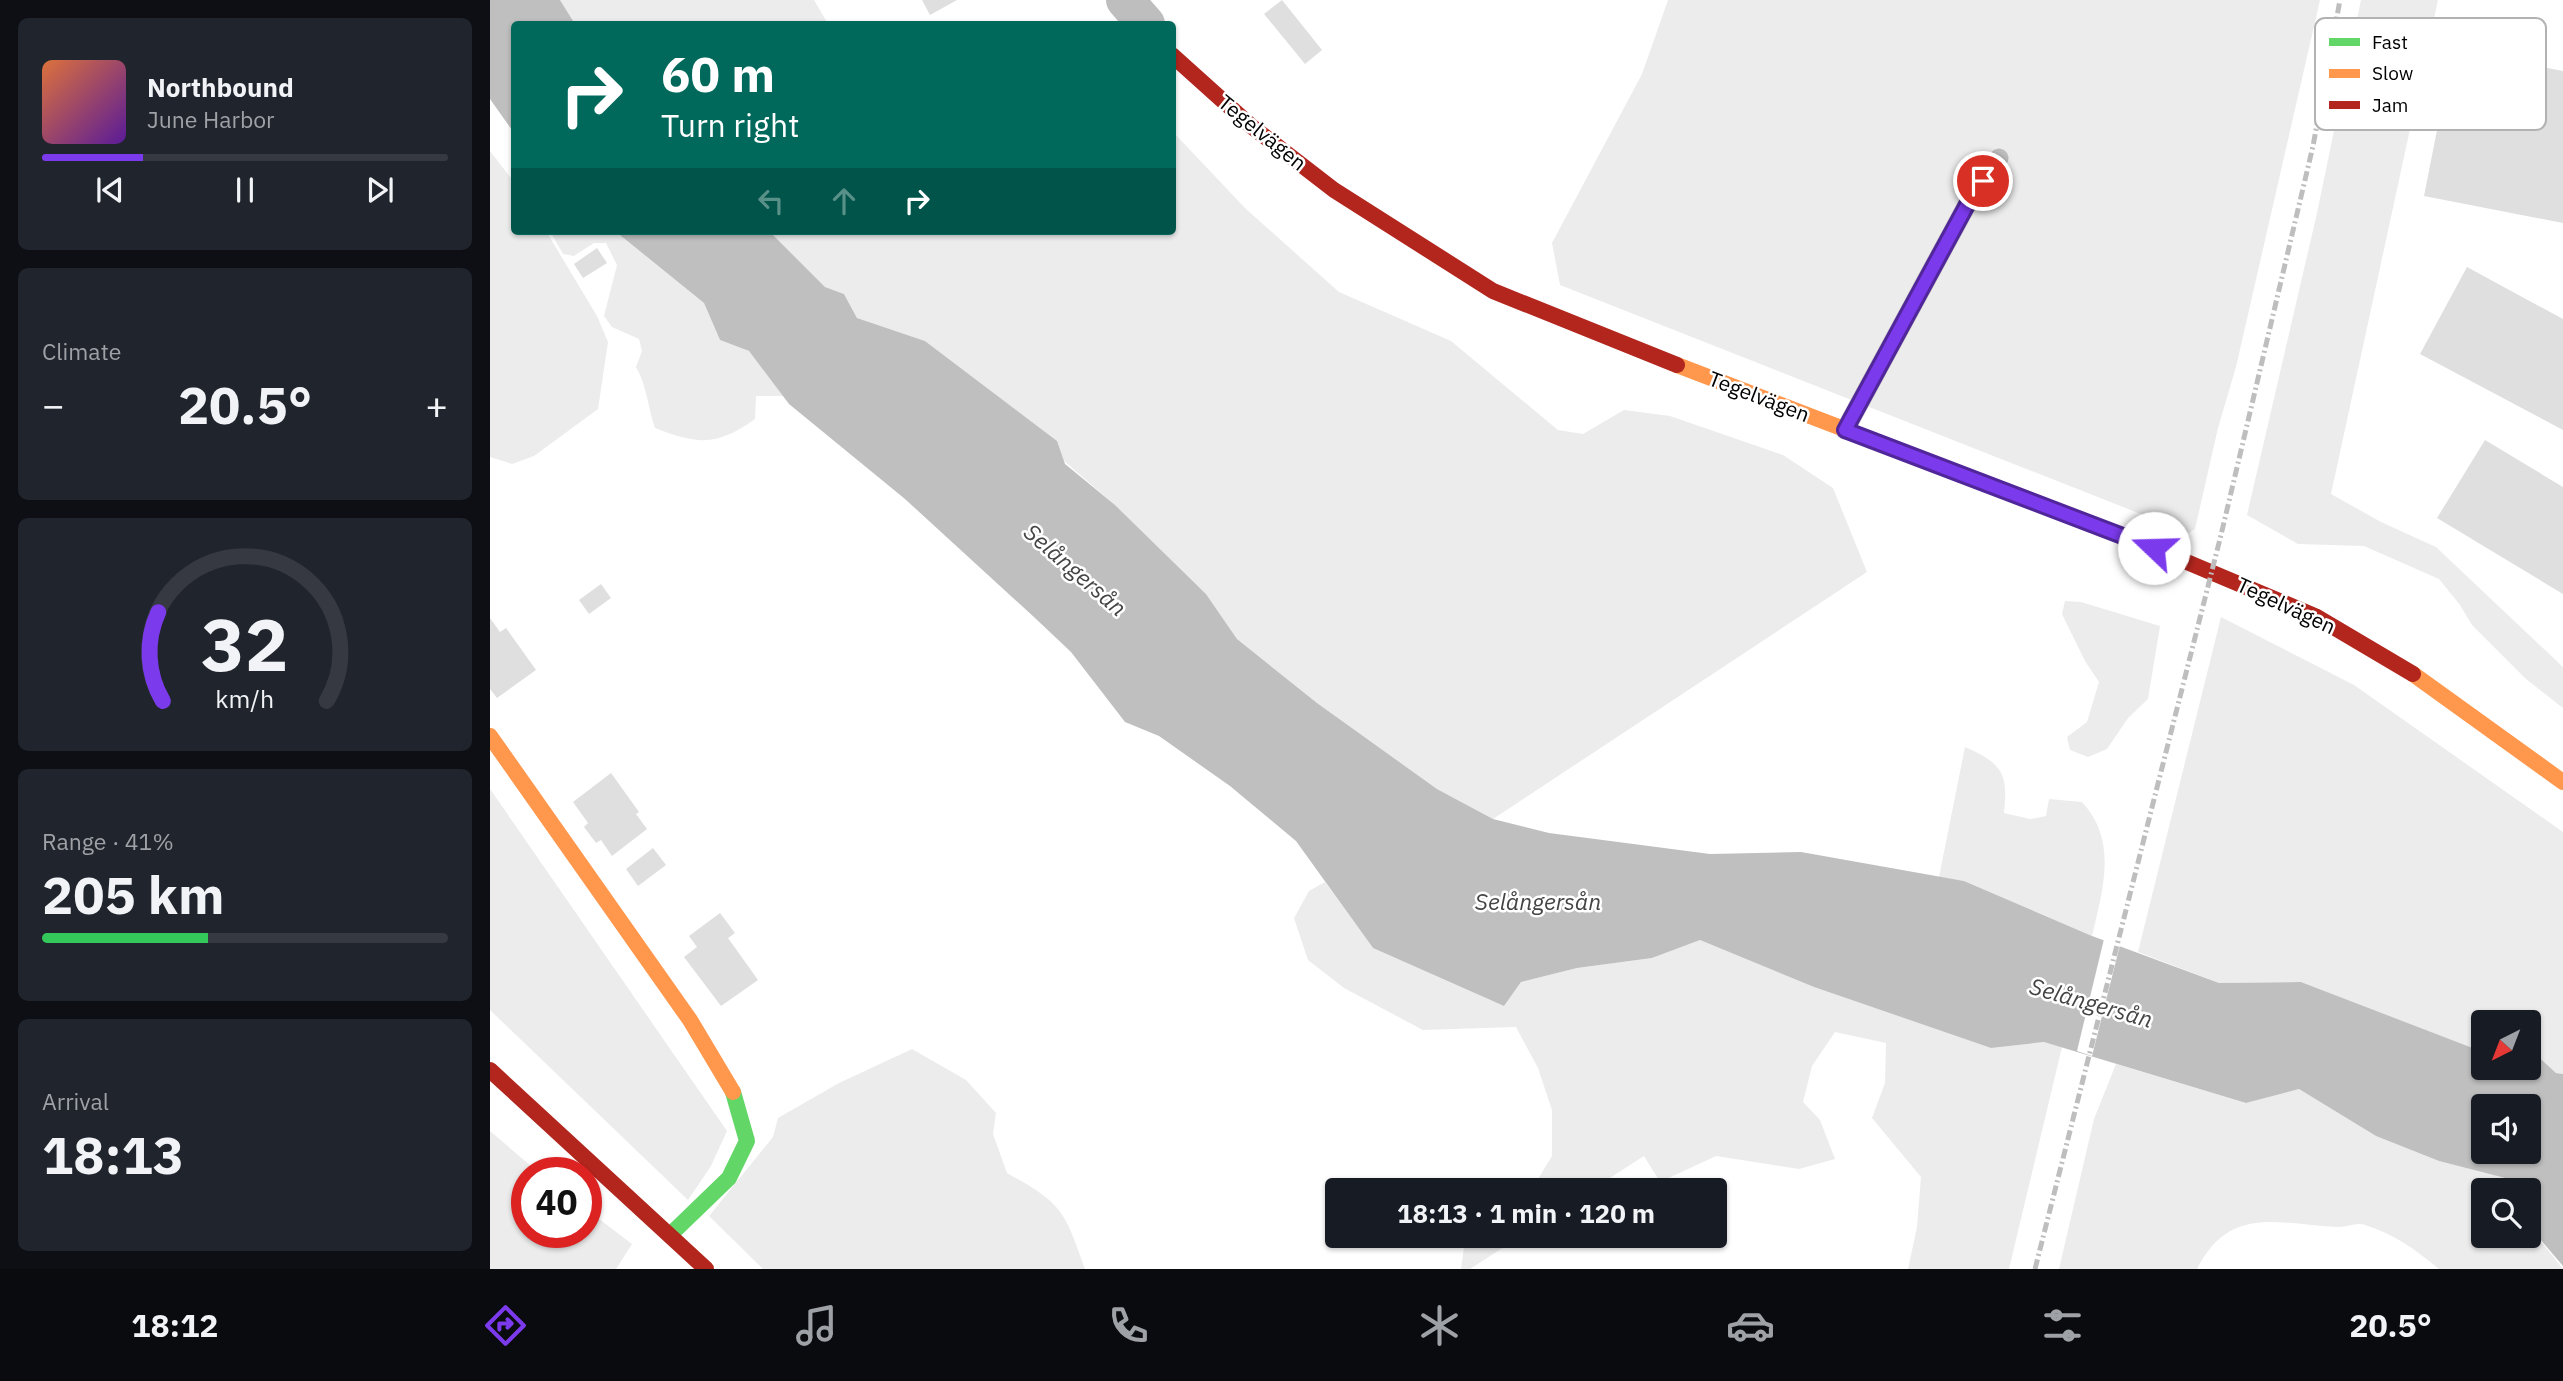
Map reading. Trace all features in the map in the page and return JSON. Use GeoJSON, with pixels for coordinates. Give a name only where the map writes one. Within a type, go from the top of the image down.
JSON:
{"type":"FeatureCollection","features":[{"type":"Feature","properties":{"kind":"street"},"geometry":{"type":"LineString","coordinates":[[1125,0],[1143,21]]}},
{"type":"Feature","properties":{"kind":"street","name":"Tegelvägen"},"geometry":{"type":"LineString","coordinates":[[1176,59],[1251,126],[1334,190],[1493,292],[2154,548],[2315,616],[2405,668],[2563,782]]}},
{"type":"Feature","properties":{"kind":"street"},"geometry":{"type":"LineString","coordinates":[[490,736],[690,1020],[732,1090],[747,1141],[729,1178],[670,1235]]}},
{"type":"Feature","properties":{"kind":"street"},"geometry":{"type":"LineString","coordinates":[[490,1070],[706,1269]]}},
{"type":"Feature","properties":{"kind":"lane"},"geometry":{"type":"LineString","coordinates":[[1845,430],[1968,203],[1999,158]]}},
{"type":"Feature","properties":{"kind":"shaded area"},"geometry":{"type":"Polygon","coordinates":[[[560,0],[814,0],[826,21],[573,21],[560,0]]]}},
{"type":"Feature","properties":{"kind":"shaded area"},"geometry":{"type":"Polygon","coordinates":[[[1668,0],[2320,0],[2236,367],[2218,428],[2195,529],[2189,533],[1560,285],[1552,243],[1642,74],[1668,0]]]}},
{"type":"Feature","properties":{"kind":"shaded area"},"geometry":{"type":"Polygon","coordinates":[[[2361,0],[2438,0],[2434,18],[2357,18],[2361,0]]]}},
{"type":"Feature","properties":{"kind":"shaded area"},"geometry":{"type":"Polygon","coordinates":[[[2334,130],[2410,130],[2331,494],[2381,522],[2436,547],[2563,667],[2563,708],[2526,679],[2472,625],[2439,579],[2364,546],[2298,544],[2247,515],[2334,130]]]}},
{"type":"Feature","properties":{"kind":"shaded area"},"geometry":{"type":"Polygon","coordinates":[[[1176,135],[1245,208],[1339,292],[1451,341],[1558,430],[1583,434],[1624,410],[1670,416],[1783,455],[1833,488],[1867,572],[1493,819],[1437,789],[1317,703],[1237,639],[1206,594],[1115,505],[1064,461],[1056,441],[925,341],[857,318],[844,294],[825,287],[773,235],[1176,235],[1176,135]]]}},
{"type":"Feature","properties":{"kind":"shaded area"},"geometry":{"type":"Polygon","coordinates":[[[490,151],[511,178],[511,235],[548,235],[597,316],[608,342],[598,409],[534,456],[512,464],[490,457],[490,151]]]}},
{"type":"Feature","properties":{"kind":"shaded area"},"geometry":{"type":"Polygon","coordinates":[[[552,235],[620,235],[704,303],[720,340],[749,351],[783,396],[756,396],[755,419],[718,438],[696,440],[655,428],[643,382],[636,367],[642,351],[639,339],[612,327],[604,316],[617,265],[606,243],[594,243],[574,256],[563,254],[552,235]]]}},
{"type":"Feature","properties":{"kind":"shaded area"},"geometry":{"type":"Polygon","coordinates":[[[2065,601],[2081,602],[2160,626],[2148,699],[2128,718],[2107,749],[2088,757],[2070,750],[2067,737],[2087,722],[2099,682],[2085,661],[2062,614],[2065,601]]]}},
{"type":"Feature","properties":{"kind":"shaded area"},"geometry":{"type":"Polygon","coordinates":[[[2221,617],[2354,685],[2563,832],[2563,1074],[2556,1073],[2541,1059],[2541,1010],[2471,1010],[2471,1048],[2301,982],[2219,983],[2138,952],[2221,617]]]}},
{"type":"Feature","properties":{"kind":"shaded area"},"geometry":{"type":"Polygon","coordinates":[[[1965,747],[1988,759],[2001,772],[2005,789],[2004,813],[2030,819],[2046,816],[2049,799],[2082,802],[2093,817],[2104,849],[2105,866],[2092,936],[1964,881],[1939,877],[1965,747]]]}},
{"type":"Feature","properties":{"kind":"shaded area"},"geometry":{"type":"Polygon","coordinates":[[[490,789],[727,1131],[711,1166],[688,1200],[490,1010],[490,789]]]}},
{"type":"Feature","properties":{"kind":"shaded area"},"geometry":{"type":"Polygon","coordinates":[[[1325,882],[1373,948],[1504,1006],[1521,982],[1577,968],[1652,958],[1700,940],[1814,987],[1991,1048],[2044,1042],[2062,1047],[2009,1269],[1908,1269],[1917,1227],[1921,1177],[1872,1118],[1885,1083],[1886,1043],[1835,1032],[1812,1066],[1803,1102],[1820,1120],[1835,1159],[1799,1169],[1716,1156],[1669,1178],[1658,1178],[1644,1156],[1610,1178],[1539,1178],[1552,1156],[1552,1110],[1538,1068],[1516,1027],[1423,1030],[1344,988],[1308,960],[1294,918],[1309,891],[1325,882]]]}},
{"type":"Feature","properties":{"kind":"shaded area"},"geometry":{"type":"Polygon","coordinates":[[[912,1049],[966,1080],[996,1113],[993,1134],[1007,1173],[1040,1193],[1059,1210],[1072,1233],[1085,1269],[763,1269],[709,1216],[773,1137],[778,1118],[839,1083],[912,1049]]]}},
{"type":"Feature","properties":{"kind":"shaded area"},"geometry":{"type":"Polygon","coordinates":[[[2116,1064],[2246,1103],[2299,1089],[2376,1136],[2439,1161],[2505,1178],[2471,1178],[2471,1248],[2541,1248],[2541,1241],[2563,1269],[2439,1269],[2404,1243],[2365,1225],[2339,1227],[2259,1222],[2241,1226],[2225,1234],[2210,1248],[2197,1269],[2059,1269],[2094,1119],[2116,1064]]]}},
{"type":"Feature","properties":{"kind":"shaded area"},"geometry":{"type":"Polygon","coordinates":[[[490,1131],[520,1157],[511,1157],[511,1248],[602,1248],[602,1221],[632,1244],[616,1269],[490,1269],[490,1131]]]}},
{"type":"Feature","properties":{"kind":"shaded area"},"geometry":{"type":"Polygon","coordinates":[[[1464,1248],[1502,1248],[1470,1269],[1461,1269],[1464,1248]]]}},
{"type":"Feature","properties":{"kind":"water"},"geometry":{"type":"Polygon","coordinates":[[[490,0],[560,0],[573,21],[511,21],[511,129],[490,99],[490,0]]]}},
{"type":"Feature","properties":{"kind":"water","name":"Selångersån"},"geometry":{"type":"Polygon","coordinates":[[[620,235],[773,235],[825,287],[844,294],[857,318],[925,341],[1057,441],[1065,464],[1115,505],[1206,594],[1237,639],[1317,703],[1437,789],[1493,819],[1549,833],[1710,854],[1801,852],[1964,881],[2092,936],[2219,983],[2301,982],[2471,1047],[2471,1080],[2541,1080],[2541,1059],[2556,1073],[2563,1074],[2563,1266],[2541,1240],[2541,1178],[2505,1178],[2439,1161],[2376,1136],[2299,1089],[2246,1103],[2044,1042],[1991,1048],[1814,987],[1700,940],[1652,958],[1577,968],[1521,982],[1504,1006],[1373,948],[1296,841],[1230,786],[1159,736],[1125,722],[1071,652],[905,499],[789,404],[749,351],[720,340],[704,303],[620,235]]]}},
{"type":"Feature","properties":{"kind":"pier"},"geometry":{"type":"Polygon","coordinates":[[[2104,939],[2120,945],[2092,1056],[2077,1051],[2104,939]]]}},
{"type":"Feature","properties":{"kind":"building"},"geometry":{"type":"Polygon","coordinates":[[[922,0],[957,0],[930,15],[922,0]]]}},
{"type":"Feature","properties":{"kind":"building"},"geometry":{"type":"Polygon","coordinates":[[[1282,0],[1322,50],[1305,64],[1264,14],[1282,0]]]}},
{"type":"Feature","properties":{"kind":"building"},"geometry":{"type":"Polygon","coordinates":[[[2546,68],[2563,71],[2563,223],[2424,196],[2437,130],[2546,130],[2546,68]]]}},
{"type":"Feature","properties":{"kind":"building"},"geometry":{"type":"Polygon","coordinates":[[[597,248],[607,263],[583,278],[574,264],[597,248]]]}},
{"type":"Feature","properties":{"kind":"building"},"geometry":{"type":"Polygon","coordinates":[[[2467,267],[2563,319],[2563,430],[2420,354],[2467,267]]]}},
{"type":"Feature","properties":{"kind":"building"},"geometry":{"type":"Polygon","coordinates":[[[2485,440],[2563,487],[2563,594],[2437,518],[2485,440]]]}},
{"type":"Feature","properties":{"kind":"building"},"geometry":{"type":"Polygon","coordinates":[[[601,584],[611,598],[589,614],[579,600],[601,584]]]}},
{"type":"Feature","properties":{"kind":"building"},"geometry":{"type":"Polygon","coordinates":[[[490,618],[500,632],[506,628],[536,670],[497,698],[490,689],[490,618]]]}},
{"type":"Feature","properties":{"kind":"building"},"geometry":{"type":"Polygon","coordinates":[[[611,773],[639,812],[636,814],[647,829],[612,856],[601,840],[596,843],[584,827],[588,823],[573,802],[611,773]]]}},
{"type":"Feature","properties":{"kind":"building"},"geometry":{"type":"Polygon","coordinates":[[[653,848],[666,865],[638,886],[626,869],[653,848]]]}},
{"type":"Feature","properties":{"kind":"building"},"geometry":{"type":"Polygon","coordinates":[[[720,913],[735,933],[728,938],[758,980],[721,1006],[684,957],[697,947],[689,936],[720,913]]]}},
{"type":"Feature","properties":{"kind":"railway"},"geometry":{"type":"LineString","coordinates":[[2337,18],[2340,0]]}},
{"type":"Feature","properties":{"kind":"railway"},"geometry":{"type":"LineString","coordinates":[[2035,1269],[2221,535],[2316,130]]}},
{"type":"Feature","properties":{"kind":"traffic: fast"},"geometry":{"type":"LineString","coordinates":[[670,1235],[729,1178],[747,1141],[733,1092]]}},
{"type":"Feature","properties":{"kind":"traffic: slow"},"geometry":{"type":"LineString","coordinates":[[1677,365],[2144,544]]}},
{"type":"Feature","properties":{"kind":"traffic: slow"},"geometry":{"type":"LineString","coordinates":[[2413,674],[2563,782]]}},
{"type":"Feature","properties":{"kind":"traffic: slow"},"geometry":{"type":"LineString","coordinates":[[490,736],[690,1020],[733,1092]]}},
{"type":"Feature","properties":{"kind":"traffic: jam"},"geometry":{"type":"LineString","coordinates":[[1176,59],[1251,126],[1334,190],[1493,291],[1677,365]]}},
{"type":"Feature","properties":{"kind":"traffic: jam"},"geometry":{"type":"LineString","coordinates":[[2144,544],[2315,616],[2413,674]]}},
{"type":"Feature","properties":{"kind":"traffic: jam"},"geometry":{"type":"LineString","coordinates":[[490,1070],[706,1269]]}},
{"type":"Feature","properties":{"kind":"route"},"geometry":{"type":"LineString","coordinates":[[1983,181],[1968,203],[1845,430],[2154,548]]}}]}
